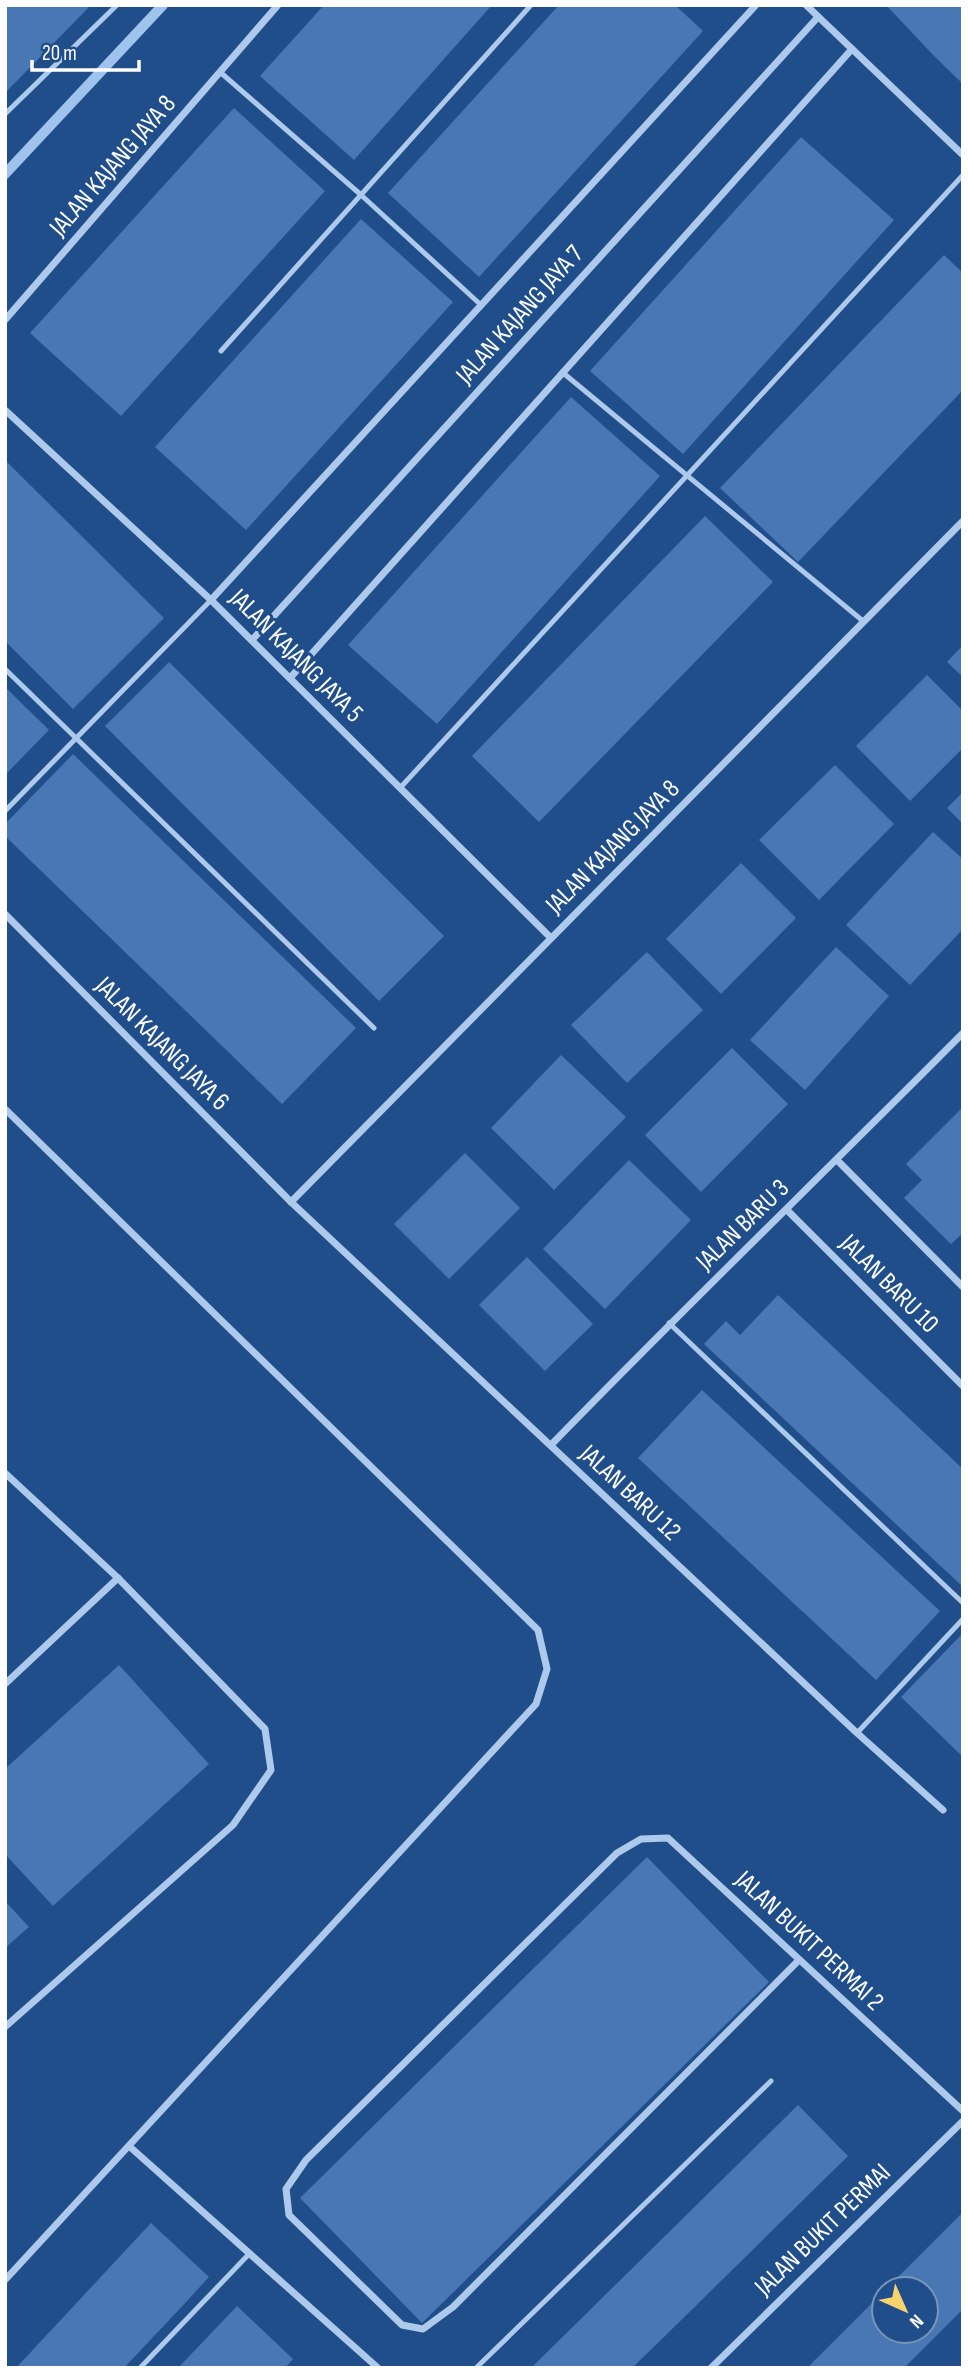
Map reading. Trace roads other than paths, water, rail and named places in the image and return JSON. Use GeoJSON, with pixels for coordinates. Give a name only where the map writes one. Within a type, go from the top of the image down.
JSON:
{"type":"FeatureCollection","features":[{"type":"Feature","properties":{"kind":"street","name":"JALAN KAJANG JAYA 8"},"geometry":{"type":"LineString","coordinates":[[5,320],[278,5]]}},
{"type":"Feature","properties":{"kind":"street"},"geometry":{"type":"LineString","coordinates":[[211,600],[755,5]]}},
{"type":"Feature","properties":{"kind":"street"},"geometry":{"type":"LineString","coordinates":[[806,5],[963,155]]}},
{"type":"Feature","properties":{"kind":"street","name":"JALAN KAJANG JAYA 7"},"geometry":{"type":"LineString","coordinates":[[252,640],[818,17]]}},
{"type":"Feature","properties":{"kind":"street"},"geometry":{"type":"LineString","coordinates":[[290,678],[852,49]]}},
{"type":"Feature","properties":{"kind":"street","name":"JALAN KAJANG JAYA 5"},"geometry":{"type":"LineString","coordinates":[[5,410],[211,600],[551,937]]}},
{"type":"Feature","properties":{"kind":"street","name":"JALAN KAJANG JAYA 8"},"geometry":{"type":"LineString","coordinates":[[291,1202],[963,521]]}},
{"type":"Feature","properties":{"kind":"street","name":"JALAN KAJANG JAYA 6"},"geometry":{"type":"LineString","coordinates":[[5,914],[291,1202]]}},
{"type":"Feature","properties":{"kind":"street","name":"JALAN BARU 3"},"geometry":{"type":"LineString","coordinates":[[551,1445],[669,1323],[787,1210],[963,1033]]}},
{"type":"Feature","properties":{"kind":"street"},"geometry":{"type":"LineString","coordinates":[[5,1109],[538,1630],[547,1669],[536,1704],[5,2280]]}},
{"type":"Feature","properties":{"kind":"street"},"geometry":{"type":"LineString","coordinates":[[837,1160],[963,1287]]}},
{"type":"Feature","properties":{"kind":"street","name":"JALAN BARU 12"},"geometry":{"type":"LineString","coordinates":[[291,1202],[857,1733],[943,1810]]}},
{"type":"Feature","properties":{"kind":"street","name":"JALAN BARU 10"},"geometry":{"type":"LineString","coordinates":[[787,1210],[963,1386]]}},
{"type":"Feature","properties":{"kind":"street"},"geometry":{"type":"LineString","coordinates":[[5,1473],[118,1578],[265,1729],[271,1770],[233,1825],[5,2027]]}},
{"type":"Feature","properties":{"kind":"street"},"geometry":{"type":"LineString","coordinates":[[5,1684],[118,1578]]}},
{"type":"Feature","properties":{"kind":"street","name":"JALAN BUKIT PERMAI 2"},"geometry":{"type":"LineString","coordinates":[[799,1960],[453,2307],[423,2329],[402,2325],[289,2215],[286,2189],[306,2160],[617,1853],[641,1839],[668,1838],[963,2110]]}},
{"type":"Feature","properties":{"kind":"street","name":"JALAN BUKIT PERMAI"},"geometry":{"type":"LineString","coordinates":[[711,2368],[963,2121]]}},
{"type":"Feature","properties":{"kind":"street"},"geometry":{"type":"LineString","coordinates":[[129,2146],[376,2367]]}},
{"type":"Feature","properties":{"kind":"lane"},"geometry":{"type":"LineString","coordinates":[[5,114],[117,5]]}},
{"type":"Feature","properties":{"kind":"lane"},"geometry":{"type":"LineString","coordinates":[[221,351],[531,5]]}},
{"type":"Feature","properties":{"kind":"lane"},"geometry":{"type":"LineString","coordinates":[[220,72],[360,194],[481,305]]}},
{"type":"Feature","properties":{"kind":"lane"},"geometry":{"type":"LineString","coordinates":[[400,788],[963,175]]}},
{"type":"Feature","properties":{"kind":"lane"},"geometry":{"type":"LineString","coordinates":[[562,372],[863,621]]}},
{"type":"Feature","properties":{"kind":"lane"},"geometry":{"type":"LineString","coordinates":[[5,811],[211,600]]}},
{"type":"Feature","properties":{"kind":"lane"},"geometry":{"type":"LineString","coordinates":[[5,669],[374,1028]]}},
{"type":"Feature","properties":{"kind":"lane"},"geometry":{"type":"LineString","coordinates":[[669,1323],[963,1603]]}},
{"type":"Feature","properties":{"kind":"lane"},"geometry":{"type":"LineString","coordinates":[[857,1733],[963,1619]]}},
{"type":"Feature","properties":{"kind":"lane"},"geometry":{"type":"LineString","coordinates":[[476,2368],[771,2081]]}},
{"type":"Feature","properties":{"kind":"lane"},"geometry":{"type":"LineString","coordinates":[[140,2368],[250,2253]]}},
{"type":"Feature","properties":{"kind":"waterway"},"geometry":{"type":"LineString","coordinates":[[5,174],[163,5]]}}]}
